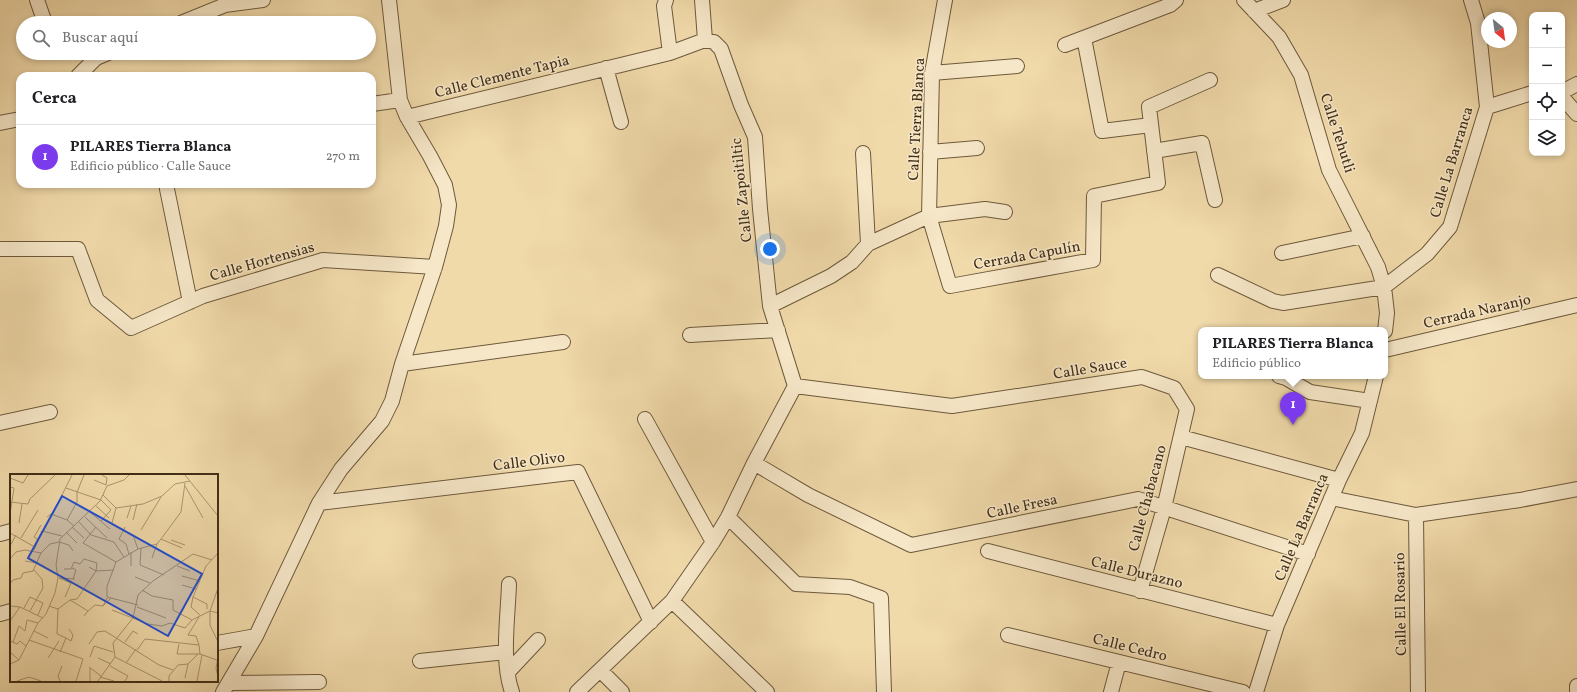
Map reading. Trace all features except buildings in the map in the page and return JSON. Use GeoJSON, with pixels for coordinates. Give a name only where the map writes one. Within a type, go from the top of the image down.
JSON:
{"type":"FeatureCollection","features":[{"type":"Feature","properties":{"kind":"street"},"geometry":{"type":"LineString","coordinates":[[37,0],[43,16]]}},
{"type":"Feature","properties":{"kind":"street"},"geometry":{"type":"LineString","coordinates":[[198,16],[225,5],[263,0]]}},
{"type":"Feature","properties":{"kind":"street"},"geometry":{"type":"LineString","coordinates":[[226,688],[256,636],[319,503],[341,470],[382,420],[392,401],[402,364],[435,268],[446,226],[448,205],[445,185],[407,117],[400,100],[389,0]]}},
{"type":"Feature","properties":{"kind":"street"},"geometry":{"type":"LineString","coordinates":[[666,0],[664,6],[670,53],[705,40],[702,0]]}},
{"type":"Feature","properties":{"kind":"street","name":"Calle Tierra Blanca"},"geometry":{"type":"LineString","coordinates":[[945,0],[932,73],[928,216],[950,286]]}},
{"type":"Feature","properties":{"kind":"street"},"geometry":{"type":"LineString","coordinates":[[1065,45],[1170,5],[1176,0]]}},
{"type":"Feature","properties":{"kind":"street","name":"Calle Tehutli"},"geometry":{"type":"LineString","coordinates":[[1244,0],[1279,37],[1301,75],[1329,170],[1378,267],[1384,287]]}},
{"type":"Feature","properties":{"kind":"street"},"geometry":{"type":"LineString","coordinates":[[1254,11],[1283,0]]}},
{"type":"Feature","properties":{"kind":"street","name":"Calle La Barranca"},"geometry":{"type":"LineString","coordinates":[[1384,287],[1427,254],[1450,226],[1486,107],[1478,23],[1472,0]]}},
{"type":"Feature","properties":{"kind":"street"},"geometry":{"type":"LineString","coordinates":[[1084,38],[1102,131],[1151,125]]}},
{"type":"Feature","properties":{"kind":"street","name":"Calle Zapoitiltic"},"geometry":{"type":"LineString","coordinates":[[705,40],[714,42],[721,49],[741,105],[755,137],[760,209],[770,306],[795,386]]}},
{"type":"Feature","properties":{"kind":"street","name":"Calle Clemente Tapia"},"geometry":{"type":"LineString","coordinates":[[407,117],[670,53]]}},
{"type":"Feature","properties":{"kind":"street"},"geometry":{"type":"LineString","coordinates":[[82,72],[94,60]]}},
{"type":"Feature","properties":{"kind":"street"},"geometry":{"type":"LineString","coordinates":[[932,73],[1017,66]]}},
{"type":"Feature","properties":{"kind":"street"},"geometry":{"type":"LineString","coordinates":[[606,68],[621,122]]}},
{"type":"Feature","properties":{"kind":"street","name":"Cerrada Capulín"},"geometry":{"type":"LineString","coordinates":[[950,286],[1093,260],[1094,196],[1158,183],[1149,107],[1210,80]]}},
{"type":"Feature","properties":{"kind":"street"},"geometry":{"type":"LineString","coordinates":[[1565,90],[1577,84]]}},
{"type":"Feature","properties":{"kind":"street"},"geometry":{"type":"LineString","coordinates":[[1486,107],[1529,94]]}},
{"type":"Feature","properties":{"kind":"street"},"geometry":{"type":"LineString","coordinates":[[376,103],[400,100]]}},
{"type":"Feature","properties":{"kind":"street"},"geometry":{"type":"LineString","coordinates":[[1565,100],[1577,114]]}},
{"type":"Feature","properties":{"kind":"street"},"geometry":{"type":"LineString","coordinates":[[0,124],[16,121]]}},
{"type":"Feature","properties":{"kind":"street"},"geometry":{"type":"LineString","coordinates":[[1154,151],[1202,143],[1215,200]]}},
{"type":"Feature","properties":{"kind":"street"},"geometry":{"type":"LineString","coordinates":[[930,152],[977,148]]}},
{"type":"Feature","properties":{"kind":"street"},"geometry":{"type":"LineString","coordinates":[[863,153],[868,244]]}},
{"type":"Feature","properties":{"kind":"street"},"geometry":{"type":"LineString","coordinates":[[167,189],[190,302]]}},
{"type":"Feature","properties":{"kind":"street"},"geometry":{"type":"LineString","coordinates":[[770,306],[831,276],[852,262],[868,244],[928,216],[990,209],[1004,212]]}},
{"type":"Feature","properties":{"kind":"street"},"geometry":{"type":"LineString","coordinates":[[1282,253],[1363,236]]}},
{"type":"Feature","properties":{"kind":"street","name":"Calle Hortensias"},"geometry":{"type":"LineString","coordinates":[[0,249],[78,249],[97,300],[130,328],[203,296],[323,260],[435,268]]}},
{"type":"Feature","properties":{"kind":"street"},"geometry":{"type":"LineString","coordinates":[[1218,275],[1273,301],[1283,303],[1384,287],[1387,313],[1385,327]]}},
{"type":"Feature","properties":{"kind":"street","name":"Cerrada Naranjo"},"geometry":{"type":"LineString","coordinates":[[1388,349],[1577,305]]}},
{"type":"Feature","properties":{"kind":"street"},"geometry":{"type":"LineString","coordinates":[[690,335],[778,330]]}},
{"type":"Feature","properties":{"kind":"street"},"geometry":{"type":"LineString","coordinates":[[402,364],[563,342]]}},
{"type":"Feature","properties":{"kind":"street","name":"Calle Sauce"},"geometry":{"type":"LineString","coordinates":[[795,386],[952,406],[1142,377],[1174,388],[1187,409],[1181,437]]}},
{"type":"Feature","properties":{"kind":"street"},"geometry":{"type":"LineString","coordinates":[[1288,379],[1310,392],[1370,401]]}},
{"type":"Feature","properties":{"kind":"street","name":"Calle La Barranca"},"geometry":{"type":"LineString","coordinates":[[1256,692],[1277,625],[1339,480],[1362,433],[1375,379]]}},
{"type":"Feature","properties":{"kind":"street"},"geometry":{"type":"LineString","coordinates":[[577,692],[652,622],[672,601],[713,542],[728,517],[754,463],[795,386]]}},
{"type":"Feature","properties":{"kind":"street"},"geometry":{"type":"LineString","coordinates":[[0,423],[50,412]]}},
{"type":"Feature","properties":{"kind":"street"},"geometry":{"type":"LineString","coordinates":[[645,419],[713,542]]}},
{"type":"Feature","properties":{"kind":"street"},"geometry":{"type":"LineString","coordinates":[[1181,437],[1339,480]]}},
{"type":"Feature","properties":{"kind":"street","name":"Calle Chabacano"},"geometry":{"type":"LineString","coordinates":[[1140,591],[1164,508],[1181,437]]}},
{"type":"Feature","properties":{"kind":"street","name":"Calle Fresa"},"geometry":{"type":"LineString","coordinates":[[754,463],[808,494],[911,546],[1138,499],[1308,554]]}},
{"type":"Feature","properties":{"kind":"street","name":"Calle Olivo"},"geometry":{"type":"LineString","coordinates":[[319,503],[578,472],[652,622]]}},
{"type":"Feature","properties":{"kind":"street"},"geometry":{"type":"LineString","coordinates":[[1332,498],[1416,515],[1520,500],[1577,489]]}},
{"type":"Feature","properties":{"kind":"street","name":"Calle El Rosario"},"geometry":{"type":"LineString","coordinates":[[1416,515],[1418,692]]}},
{"type":"Feature","properties":{"kind":"street"},"geometry":{"type":"LineString","coordinates":[[728,517],[796,584],[850,587],[881,598],[884,692]]}},
{"type":"Feature","properties":{"kind":"street"},"geometry":{"type":"LineString","coordinates":[[0,534],[10,531]]}},
{"type":"Feature","properties":{"kind":"street","name":"Calle Durazno"},"geometry":{"type":"LineString","coordinates":[[988,551],[1277,625]]}},
{"type":"Feature","properties":{"kind":"street"},"geometry":{"type":"LineString","coordinates":[[509,584],[506,652],[512,692]]}},
{"type":"Feature","properties":{"kind":"street"},"geometry":{"type":"LineString","coordinates":[[672,601],[767,692]]}},
{"type":"Feature","properties":{"kind":"street"},"geometry":{"type":"LineString","coordinates":[[0,614],[10,611]]}},
{"type":"Feature","properties":{"kind":"street","name":"Calle Cedro"},"geometry":{"type":"LineString","coordinates":[[1008,635],[1243,692]]}},
{"type":"Feature","properties":{"kind":"street"},"geometry":{"type":"LineString","coordinates":[[218,643],[256,636]]}},
{"type":"Feature","properties":{"kind":"street"},"geometry":{"type":"LineString","coordinates":[[508,672],[538,640]]}},
{"type":"Feature","properties":{"kind":"street"},"geometry":{"type":"LineString","coordinates":[[420,661],[506,652]]}},
{"type":"Feature","properties":{"kind":"street"},"geometry":{"type":"LineString","coordinates":[[1111,692],[1120,662]]}},
{"type":"Feature","properties":{"kind":"street"},"geometry":{"type":"LineString","coordinates":[[600,671],[622,692]]}},
{"type":"Feature","properties":{"kind":"street"},"geometry":{"type":"LineString","coordinates":[[226,688],[319,682]]}},
{"type":"Feature","properties":{"kind":"place","name":"PILARES Tierra Blanca"},"geometry":{"type":"Point","coordinates":[1293,425]}}]}
